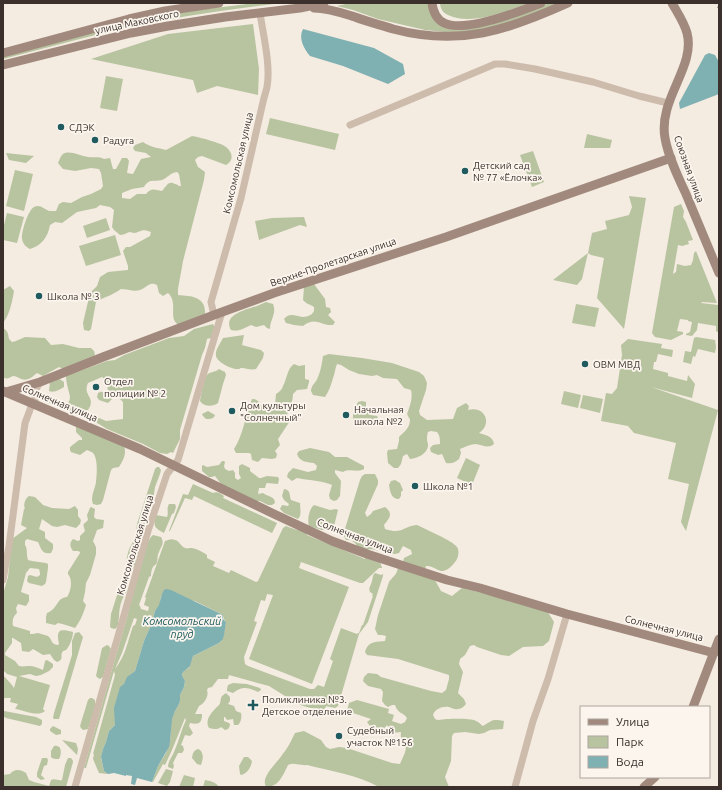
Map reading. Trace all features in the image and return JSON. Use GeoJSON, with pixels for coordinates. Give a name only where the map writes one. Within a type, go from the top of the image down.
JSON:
{"type":"FeatureCollection","features":[{"type":"Feature","properties":{"kind":"street","name":"улица Маковского"},"geometry":{"type":"LineString","coordinates":[[3,53],[129,20],[219,3]]}},
{"type":"Feature","properties":{"kind":"street","name":"улица Маковского"},"geometry":{"type":"LineString","coordinates":[[3,65],[131,33],[218,18],[300,8],[324,3]]}},
{"type":"Feature","properties":{"kind":"street"},"geometry":{"type":"LineString","coordinates":[[432,3],[433,9],[440,20],[445,24],[459,26],[484,22],[515,13],[541,3]]}},
{"type":"Feature","properties":{"kind":"street"},"geometry":{"type":"LineString","coordinates":[[300,8],[317,8],[328,10],[396,30],[446,37],[477,35],[494,31],[528,20],[568,3]]}},
{"type":"Feature","properties":{"kind":"street","name":"Союзная улица"},"geometry":{"type":"LineString","coordinates":[[672,3],[687,32],[688,44],[686,58],[665,113],[665,138],[671,158],[719,273]]}},
{"type":"Feature","properties":{"kind":"street","name":"Комсомольская улица"},"geometry":{"type":"LineString","coordinates":[[75,787],[148,531],[167,474],[178,460],[218,313],[211,302],[241,198],[267,87],[268,76],[260,13]]}},
{"type":"Feature","properties":{"kind":"street"},"geometry":{"type":"LineString","coordinates":[[350,125],[495,64],[505,64],[535,69],[593,82],[639,96],[668,102]]}},
{"type":"Feature","properties":{"kind":"street","name":"Верхне-Пролетарская улица"},"geometry":{"type":"LineString","coordinates":[[4,391],[40,382],[218,313],[453,234],[671,158]]}},
{"type":"Feature","properties":{"kind":"street"},"geometry":{"type":"LineString","coordinates":[[3,580],[9,546],[25,423],[31,407],[34,404],[36,391],[40,382]]}},
{"type":"Feature","properties":{"kind":"street","name":"Солнечная улица"},"geometry":{"type":"LineString","coordinates":[[4,391],[140,450],[332,541],[353,549],[441,578],[567,614],[714,653]]}},
{"type":"Feature","properties":{"kind":"street"},"geometry":{"type":"LineString","coordinates":[[515,787],[533,721],[548,679],[567,614]]}},
{"type":"Feature","properties":{"kind":"street"},"geometry":{"type":"LineString","coordinates":[[693,706],[719,639]]}},
{"type":"Feature","properties":{"kind":"street"},"geometry":{"type":"LineString","coordinates":[[644,787],[654,778]]}},
{"type":"Feature","properties":{"kind":"green space"},"geometry":{"type":"Polygon","coordinates":[[[254,3],[282,3],[180,17],[124,28],[3,59],[3,56],[123,24],[186,12],[254,3]]]}},
{"type":"Feature","properties":{"kind":"green space"},"geometry":{"type":"Polygon","coordinates":[[[350,3],[429,3],[447,27],[512,18],[549,3],[559,3],[532,16],[478,31],[445,32],[425,30],[378,19],[337,6],[350,3]]]}},
{"type":"Feature","properties":{"kind":"green space"},"geometry":{"type":"Polygon","coordinates":[[[440,3],[529,3],[489,16],[467,19],[457,18],[446,14],[442,10],[440,3]]]}},
{"type":"Feature","properties":{"kind":"green space"},"geometry":{"type":"Polygon","coordinates":[[[253,24],[259,69],[258,95],[217,86],[197,93],[193,80],[91,59],[168,34],[253,24]]]}},
{"type":"Feature","properties":{"kind":"green space"},"geometry":{"type":"Polygon","coordinates":[[[106,76],[123,79],[117,111],[100,108],[106,76]]]}},
{"type":"Feature","properties":{"kind":"green space"},"geometry":{"type":"Polygon","coordinates":[[[270,118],[339,134],[335,150],[266,134],[270,118]]]}},
{"type":"Feature","properties":{"kind":"green space"},"geometry":{"type":"Polygon","coordinates":[[[587,134],[612,140],[610,148],[584,148],[587,134]]]}},
{"type":"Feature","properties":{"kind":"green space"},"geometry":{"type":"Polygon","coordinates":[[[192,136],[224,145],[232,156],[229,163],[226,165],[202,156],[195,160],[198,167],[205,172],[204,180],[183,261],[178,295],[197,298],[201,301],[205,308],[205,314],[179,325],[174,319],[173,301],[171,297],[168,293],[163,296],[159,293],[157,285],[152,284],[138,291],[121,289],[96,302],[91,329],[89,331],[84,330],[83,323],[90,293],[97,286],[100,277],[108,272],[128,270],[123,251],[126,247],[130,247],[150,236],[151,232],[143,230],[120,235],[112,227],[114,210],[110,207],[100,205],[96,208],[77,212],[62,223],[55,222],[50,225],[48,233],[41,243],[30,249],[25,245],[22,239],[27,217],[36,206],[40,206],[49,211],[56,211],[59,204],[63,202],[71,203],[101,189],[103,186],[99,169],[91,168],[75,171],[63,169],[58,163],[64,154],[71,153],[88,157],[98,157],[104,159],[110,158],[113,169],[116,169],[122,158],[127,158],[129,161],[127,173],[133,174],[141,159],[151,157],[146,153],[135,151],[133,148],[135,145],[143,142],[166,150],[192,136]],[[177,172],[170,174],[162,180],[150,181],[144,187],[132,189],[122,193],[122,198],[130,199],[137,194],[146,194],[152,190],[162,191],[167,184],[171,183],[181,186],[179,174],[177,172]]]}},
{"type":"Feature","properties":{"kind":"green space"},"geometry":{"type":"Polygon","coordinates":[[[533,151],[544,182],[532,187],[520,155],[533,151]]]}},
{"type":"Feature","properties":{"kind":"green space"},"geometry":{"type":"Polygon","coordinates":[[[6,153],[34,156],[26,163],[9,160],[6,153]]]}},
{"type":"Feature","properties":{"kind":"green space"},"geometry":{"type":"Polygon","coordinates":[[[15,170],[33,174],[24,211],[6,206],[15,170]]]}},
{"type":"Feature","properties":{"kind":"green space"},"geometry":{"type":"Polygon","coordinates":[[[629,196],[646,198],[624,329],[597,298],[604,258],[588,253],[592,233],[607,229],[605,221],[629,215],[632,207],[629,196]]]}},
{"type":"Feature","properties":{"kind":"green space"},"geometry":{"type":"Polygon","coordinates":[[[681,204],[684,211],[683,217],[693,240],[688,241],[689,244],[682,246],[678,245],[673,274],[676,272],[677,264],[685,266],[691,265],[694,253],[696,251],[717,303],[701,303],[718,305],[719,333],[716,331],[716,326],[698,323],[697,330],[692,336],[686,335],[690,332],[692,322],[680,319],[677,331],[683,332],[683,334],[671,340],[655,337],[652,333],[674,207],[681,204]]]}},
{"type":"Feature","properties":{"kind":"green space"},"geometry":{"type":"Polygon","coordinates":[[[7,213],[24,217],[17,243],[3,240],[3,229],[7,213]]]}},
{"type":"Feature","properties":{"kind":"green space"},"geometry":{"type":"Polygon","coordinates":[[[304,217],[307,227],[300,225],[259,240],[255,221],[272,218],[304,217]]]}},
{"type":"Feature","properties":{"kind":"green space"},"geometry":{"type":"Polygon","coordinates":[[[106,218],[110,230],[87,238],[83,226],[106,218]]]}},
{"type":"Feature","properties":{"kind":"green space"},"geometry":{"type":"Polygon","coordinates":[[[115,235],[121,255],[86,266],[79,246],[115,235]]]}},
{"type":"Feature","properties":{"kind":"green space"},"geometry":{"type":"Polygon","coordinates":[[[588,253],[582,279],[577,285],[553,280],[588,253]]]}},
{"type":"Feature","properties":{"kind":"green space"},"geometry":{"type":"Polygon","coordinates":[[[314,284],[325,299],[326,307],[330,308],[331,312],[328,315],[335,322],[333,325],[311,322],[303,326],[286,323],[284,319],[288,316],[293,315],[304,317],[312,314],[314,307],[303,300],[304,287],[314,284]]]}},
{"type":"Feature","properties":{"kind":"green space"},"geometry":{"type":"Polygon","coordinates":[[[10,286],[14,291],[9,312],[3,323],[3,290],[10,286]]]}},
{"type":"Feature","properties":{"kind":"green space"},"geometry":{"type":"Polygon","coordinates":[[[266,302],[273,304],[274,308],[270,329],[264,325],[256,327],[251,325],[239,330],[231,330],[229,323],[233,316],[243,310],[266,302]]]}},
{"type":"Feature","properties":{"kind":"green space"},"geometry":{"type":"Polygon","coordinates":[[[576,304],[599,308],[595,327],[572,323],[576,304]]]}},
{"type":"Feature","properties":{"kind":"green space"},"geometry":{"type":"Polygon","coordinates":[[[213,324],[214,328],[211,338],[207,339],[180,430],[180,439],[173,453],[160,453],[107,429],[89,418],[92,415],[106,421],[123,419],[123,402],[118,397],[113,398],[108,403],[99,400],[97,397],[98,393],[100,392],[108,392],[107,381],[102,377],[88,383],[87,391],[91,402],[88,410],[78,415],[67,410],[70,397],[66,376],[107,361],[115,360],[124,355],[169,338],[184,336],[194,329],[213,324]]]}},
{"type":"Feature","properties":{"kind":"green space"},"geometry":{"type":"Polygon","coordinates":[[[3,328],[7,331],[9,339],[12,342],[25,337],[45,338],[51,345],[63,344],[79,348],[91,348],[95,355],[92,358],[63,369],[59,367],[43,376],[37,373],[31,378],[27,379],[14,376],[4,378],[3,328]]]}},
{"type":"Feature","properties":{"kind":"green space"},"geometry":{"type":"Polygon","coordinates":[[[244,335],[242,345],[261,350],[264,353],[263,358],[256,369],[231,368],[222,363],[216,356],[217,349],[223,338],[244,335]]]}},
{"type":"Feature","properties":{"kind":"green space"},"geometry":{"type":"Polygon","coordinates":[[[694,338],[715,340],[715,353],[698,349],[695,357],[693,356],[691,364],[683,362],[685,351],[691,352],[694,338]]]}},
{"type":"Feature","properties":{"kind":"green space"},"geometry":{"type":"Polygon","coordinates":[[[628,339],[662,344],[661,348],[673,350],[672,357],[658,354],[656,362],[654,362],[653,369],[668,373],[668,376],[687,381],[688,375],[695,384],[692,398],[651,387],[718,410],[686,531],[681,522],[689,484],[668,479],[676,443],[634,433],[628,426],[601,421],[606,393],[612,394],[617,388],[622,355],[621,345],[628,339]]]}},
{"type":"Feature","properties":{"kind":"green space"},"geometry":{"type":"Polygon","coordinates":[[[329,354],[392,363],[419,372],[424,376],[427,383],[419,411],[420,415],[427,420],[453,419],[457,408],[466,403],[469,406],[468,410],[479,410],[483,413],[486,420],[486,425],[479,433],[492,439],[494,444],[488,446],[472,444],[460,449],[461,453],[459,459],[453,463],[446,463],[442,454],[438,455],[431,452],[430,448],[433,445],[440,444],[440,438],[437,432],[431,431],[428,432],[427,435],[428,446],[424,453],[419,457],[410,459],[407,454],[403,456],[401,464],[398,468],[394,468],[388,463],[387,453],[388,450],[397,449],[399,437],[409,425],[410,419],[407,414],[412,393],[411,390],[404,388],[397,379],[383,378],[377,375],[372,376],[359,374],[337,364],[331,386],[325,397],[313,395],[311,389],[319,374],[323,356],[329,354]]]}},
{"type":"Feature","properties":{"kind":"green space"},"geometry":{"type":"Polygon","coordinates":[[[294,364],[299,366],[305,365],[305,379],[309,380],[309,382],[307,389],[297,390],[293,394],[292,403],[287,415],[290,421],[278,439],[280,445],[275,451],[277,454],[276,458],[262,458],[258,462],[252,460],[251,454],[249,453],[236,453],[234,449],[240,437],[252,399],[258,401],[264,410],[269,410],[275,405],[276,394],[282,389],[288,371],[294,364]]]}},
{"type":"Feature","properties":{"kind":"green space"},"geometry":{"type":"Polygon","coordinates":[[[219,369],[225,372],[226,375],[218,403],[211,406],[206,405],[200,401],[205,380],[208,374],[219,369]]]}},
{"type":"Feature","properties":{"kind":"green space"},"geometry":{"type":"Polygon","coordinates":[[[58,378],[64,382],[64,387],[55,391],[49,391],[50,382],[58,378]]]}},
{"type":"Feature","properties":{"kind":"green space"},"geometry":{"type":"Polygon","coordinates":[[[564,391],[581,395],[578,408],[561,404],[564,391]]]}},
{"type":"Feature","properties":{"kind":"green space"},"geometry":{"type":"Polygon","coordinates":[[[583,395],[603,399],[600,413],[580,408],[583,395]]]}},
{"type":"Feature","properties":{"kind":"green space"},"geometry":{"type":"Polygon","coordinates":[[[49,399],[63,402],[64,407],[62,408],[49,403],[49,399]]]}},
{"type":"Feature","properties":{"kind":"green space"},"geometry":{"type":"Polygon","coordinates":[[[358,402],[366,402],[366,410],[370,415],[377,416],[379,420],[376,423],[357,423],[354,421],[353,413],[358,402]]]}},
{"type":"Feature","properties":{"kind":"green space"},"geometry":{"type":"Polygon","coordinates":[[[208,411],[215,415],[214,417],[206,419],[203,416],[202,414],[208,411]]]}},
{"type":"Feature","properties":{"kind":"green space"},"geometry":{"type":"Polygon","coordinates":[[[76,424],[124,446],[125,454],[119,467],[111,470],[101,504],[93,504],[92,501],[97,475],[95,455],[87,450],[80,455],[71,452],[70,450],[70,447],[79,440],[82,440],[76,432],[76,424]]]}},
{"type":"Feature","properties":{"kind":"green space"},"geometry":{"type":"Polygon","coordinates":[[[310,448],[329,452],[335,457],[347,457],[364,466],[364,469],[359,471],[348,470],[343,472],[335,470],[335,473],[341,481],[340,496],[337,500],[334,501],[330,499],[329,495],[332,485],[297,478],[292,481],[287,477],[288,473],[293,468],[308,472],[316,470],[317,466],[314,463],[302,460],[297,454],[299,451],[310,448]]]}},
{"type":"Feature","properties":{"kind":"green space"},"geometry":{"type":"Polygon","coordinates":[[[466,458],[480,465],[472,485],[457,478],[466,458]]]}},
{"type":"Feature","properties":{"kind":"green space"},"geometry":{"type":"Polygon","coordinates":[[[222,461],[225,462],[225,469],[229,471],[233,470],[235,473],[235,478],[238,480],[241,478],[239,474],[239,466],[242,464],[250,468],[250,471],[259,478],[267,476],[278,477],[278,484],[267,483],[265,488],[259,488],[258,494],[263,493],[271,497],[274,499],[275,503],[268,505],[260,501],[252,501],[221,484],[215,476],[209,477],[202,471],[203,465],[207,467],[219,465],[222,461]]]}},
{"type":"Feature","properties":{"kind":"green space"},"geometry":{"type":"Polygon","coordinates":[[[157,467],[161,470],[155,487],[153,501],[141,536],[137,536],[137,524],[155,469],[157,467]]]}},
{"type":"Feature","properties":{"kind":"green space"},"geometry":{"type":"Polygon","coordinates":[[[365,474],[375,474],[378,480],[378,484],[365,513],[367,517],[373,511],[385,507],[388,509],[390,516],[384,525],[385,529],[399,531],[417,525],[445,538],[457,547],[457,559],[448,569],[441,571],[430,566],[426,566],[425,570],[436,582],[441,591],[452,596],[462,588],[546,609],[554,622],[549,641],[543,646],[523,647],[509,656],[501,655],[474,645],[470,646],[465,655],[460,659],[459,664],[463,672],[458,693],[464,699],[466,704],[459,709],[449,707],[439,708],[433,715],[435,719],[470,719],[477,721],[483,726],[493,720],[504,721],[503,729],[490,730],[479,734],[465,732],[454,733],[452,736],[451,761],[445,777],[449,787],[379,787],[362,779],[344,774],[307,765],[293,764],[288,765],[277,783],[266,787],[265,779],[267,775],[286,750],[295,733],[304,731],[321,740],[326,747],[330,749],[339,747],[347,748],[392,763],[400,764],[406,749],[401,737],[401,732],[391,733],[387,725],[382,731],[380,731],[371,727],[367,722],[371,719],[347,711],[349,703],[357,700],[389,709],[388,713],[394,715],[392,721],[401,724],[405,722],[407,718],[395,705],[388,707],[382,701],[383,692],[381,689],[368,686],[363,681],[364,677],[368,673],[377,674],[381,677],[431,691],[442,693],[446,690],[449,675],[398,659],[367,655],[365,652],[366,648],[370,644],[385,641],[386,636],[378,635],[375,629],[378,615],[389,582],[397,572],[398,563],[403,562],[404,558],[412,554],[411,550],[403,546],[399,553],[395,554],[371,549],[357,549],[356,544],[351,540],[346,540],[344,532],[360,480],[365,474]]]}},
{"type":"Feature","properties":{"kind":"green space"},"geometry":{"type":"Polygon","coordinates":[[[395,480],[400,483],[403,490],[399,499],[394,498],[390,490],[389,485],[391,481],[395,480]]]}},
{"type":"Feature","properties":{"kind":"green space"},"geometry":{"type":"Polygon","coordinates":[[[193,484],[213,493],[220,493],[224,496],[223,498],[277,523],[272,533],[194,496],[192,500],[185,498],[169,531],[183,494],[188,495],[193,484]]]}},
{"type":"Feature","properties":{"kind":"green space"},"geometry":{"type":"Polygon","coordinates":[[[284,489],[289,492],[291,500],[300,503],[300,514],[298,519],[284,513],[280,509],[282,505],[288,506],[289,504],[282,496],[284,489]]]}},
{"type":"Feature","properties":{"kind":"green space"},"geometry":{"type":"Polygon","coordinates":[[[29,496],[35,497],[43,505],[52,508],[69,509],[75,506],[81,520],[80,524],[76,528],[65,525],[57,527],[52,526],[42,519],[39,529],[45,532],[45,538],[53,544],[51,553],[44,552],[38,542],[27,539],[25,541],[28,560],[46,563],[48,564],[48,568],[46,582],[42,586],[29,583],[27,581],[28,576],[30,575],[37,577],[40,575],[39,569],[30,568],[26,573],[21,592],[29,595],[29,601],[26,606],[18,604],[16,608],[17,613],[13,619],[13,626],[30,631],[30,634],[38,633],[48,636],[53,643],[58,645],[58,633],[60,631],[64,630],[73,632],[69,646],[63,651],[61,660],[57,662],[50,654],[43,655],[33,649],[29,652],[22,651],[21,643],[13,638],[12,643],[5,653],[5,655],[15,661],[19,666],[33,666],[43,670],[45,661],[47,660],[53,664],[53,667],[49,671],[41,675],[36,676],[30,674],[19,676],[50,685],[43,709],[45,711],[39,714],[15,709],[18,704],[10,702],[11,698],[3,699],[3,675],[14,688],[17,677],[7,674],[3,670],[3,594],[8,577],[12,539],[27,528],[21,525],[25,509],[24,505],[29,496]]]}},
{"type":"Feature","properties":{"kind":"green space"},"geometry":{"type":"Polygon","coordinates":[[[169,504],[175,504],[176,507],[164,533],[158,530],[155,526],[155,519],[156,515],[167,517],[169,504]]]}},
{"type":"Feature","properties":{"kind":"green space"},"geometry":{"type":"Polygon","coordinates":[[[314,505],[330,510],[338,510],[332,529],[322,530],[309,526],[309,515],[314,505]]]}},
{"type":"Feature","properties":{"kind":"green space"},"geometry":{"type":"Polygon","coordinates":[[[91,507],[95,509],[94,517],[96,519],[104,520],[103,528],[97,530],[93,541],[96,547],[96,554],[86,583],[83,601],[86,605],[83,614],[75,628],[64,624],[58,623],[55,625],[46,623],[47,613],[53,609],[61,599],[67,597],[70,592],[71,582],[68,572],[80,552],[73,551],[70,544],[73,539],[78,541],[80,540],[80,536],[85,531],[84,525],[88,520],[87,515],[91,507]]]}},
{"type":"Feature","properties":{"kind":"green space"},"geometry":{"type":"Polygon","coordinates":[[[286,526],[306,532],[307,535],[365,559],[367,554],[379,558],[382,568],[379,568],[363,583],[301,562],[299,568],[349,587],[312,684],[249,659],[273,595],[267,594],[265,601],[261,600],[254,621],[257,622],[244,657],[245,664],[248,666],[310,689],[314,689],[318,685],[324,687],[333,661],[330,659],[341,628],[357,634],[359,633],[373,596],[369,589],[373,576],[375,573],[381,575],[383,574],[368,622],[359,634],[338,706],[335,708],[326,706],[324,712],[290,702],[285,696],[269,686],[229,675],[228,679],[218,679],[212,687],[208,688],[206,699],[199,706],[195,714],[202,714],[201,721],[196,724],[190,723],[189,726],[193,733],[190,736],[185,735],[181,745],[183,746],[184,750],[182,753],[178,753],[173,763],[173,769],[168,767],[168,765],[176,748],[186,720],[185,718],[165,765],[163,764],[152,782],[170,742],[171,728],[168,727],[180,701],[180,695],[184,687],[185,681],[182,674],[189,668],[193,656],[221,641],[226,622],[221,614],[195,601],[161,596],[160,605],[155,611],[135,671],[130,675],[115,706],[115,725],[109,731],[101,758],[104,771],[108,774],[99,773],[93,759],[93,754],[115,675],[114,671],[86,768],[84,768],[127,617],[145,547],[152,536],[161,537],[163,543],[158,554],[157,562],[152,568],[151,576],[149,577],[139,605],[141,609],[148,611],[149,607],[144,605],[145,597],[165,541],[174,539],[185,548],[192,548],[207,555],[207,558],[215,562],[213,566],[229,573],[231,570],[256,582],[258,581],[283,528],[286,526]],[[134,618],[115,669],[124,654],[133,626],[135,625],[137,619],[134,618]]]}},
{"type":"Feature","properties":{"kind":"green space"},"geometry":{"type":"Polygon","coordinates":[[[133,542],[137,544],[140,549],[134,568],[130,569],[127,567],[127,557],[133,542]]]}},
{"type":"Feature","properties":{"kind":"green space"},"geometry":{"type":"Polygon","coordinates":[[[127,581],[127,589],[119,610],[118,625],[115,629],[111,628],[111,614],[120,586],[127,581]]]}},
{"type":"Feature","properties":{"kind":"green space"},"geometry":{"type":"Polygon","coordinates":[[[79,632],[83,637],[59,719],[54,719],[54,713],[72,655],[72,641],[75,633],[79,632]]]}},
{"type":"Feature","properties":{"kind":"green space"},"geometry":{"type":"Polygon","coordinates":[[[107,645],[111,649],[103,677],[100,679],[96,676],[102,648],[107,645]]]}},
{"type":"Feature","properties":{"kind":"green space"},"geometry":{"type":"Polygon","coordinates":[[[233,683],[247,684],[260,688],[261,690],[258,692],[245,688],[239,689],[233,693],[227,691],[228,685],[233,683]]]}},
{"type":"Feature","properties":{"kind":"green space"},"geometry":{"type":"Polygon","coordinates":[[[226,693],[230,697],[228,704],[234,706],[236,711],[241,713],[240,722],[238,725],[234,725],[233,719],[227,720],[224,717],[224,721],[230,724],[228,729],[225,730],[221,727],[217,729],[209,728],[208,718],[220,704],[222,696],[226,693]]]}},
{"type":"Feature","properties":{"kind":"green space"},"geometry":{"type":"Polygon","coordinates":[[[90,698],[95,700],[95,707],[88,729],[83,730],[80,726],[88,700],[90,698]]]}},
{"type":"Feature","properties":{"kind":"green space"},"geometry":{"type":"Polygon","coordinates":[[[4,711],[36,717],[42,720],[42,724],[40,726],[6,718],[3,716],[4,711]]]}},
{"type":"Feature","properties":{"kind":"green space"},"geometry":{"type":"Polygon","coordinates":[[[53,726],[61,730],[61,734],[56,735],[50,731],[53,726]]]}},
{"type":"Feature","properties":{"kind":"green space"},"geometry":{"type":"Polygon","coordinates":[[[62,740],[76,743],[78,749],[77,755],[62,740]]]}},
{"type":"Feature","properties":{"kind":"green space"},"geometry":{"type":"Polygon","coordinates":[[[54,746],[59,746],[60,748],[61,755],[59,759],[54,759],[51,757],[51,751],[54,746]]]}},
{"type":"Feature","properties":{"kind":"green space"},"geometry":{"type":"Polygon","coordinates":[[[198,749],[203,755],[201,765],[197,764],[192,758],[194,752],[198,749]]]}},
{"type":"Feature","properties":{"kind":"green space"},"geometry":{"type":"Polygon","coordinates":[[[244,757],[248,757],[252,761],[249,770],[241,775],[239,766],[244,757]]]}},
{"type":"Feature","properties":{"kind":"green space"},"geometry":{"type":"Polygon","coordinates":[[[42,758],[47,758],[48,760],[47,765],[44,766],[41,775],[45,779],[41,780],[37,777],[37,773],[42,758]]]}},
{"type":"Feature","properties":{"kind":"green space"},"geometry":{"type":"Polygon","coordinates":[[[68,758],[71,758],[73,762],[66,787],[3,787],[3,775],[10,774],[17,770],[26,773],[29,780],[49,786],[51,780],[62,780],[68,758]]]}},
{"type":"Feature","properties":{"kind":"green space"},"geometry":{"type":"Polygon","coordinates":[[[166,769],[173,771],[170,782],[167,786],[158,783],[166,769]]]}},
{"type":"Feature","properties":{"kind":"green space"},"geometry":{"type":"Polygon","coordinates":[[[184,775],[195,778],[193,787],[179,787],[184,775]]]}},
{"type":"Feature","properties":{"kind":"green space"},"geometry":{"type":"Polygon","coordinates":[[[205,780],[215,783],[219,787],[203,787],[205,780]]]}},
{"type":"Feature","properties":{"kind":"water"},"geometry":{"type":"Polygon","coordinates":[[[303,29],[374,48],[403,64],[405,74],[388,84],[343,66],[310,56],[301,40],[303,29]]]}},
{"type":"Feature","properties":{"kind":"water"},"geometry":{"type":"Polygon","coordinates":[[[709,53],[715,55],[719,62],[719,94],[680,109],[679,103],[705,55],[709,53]]]}},
{"type":"Feature","properties":{"kind":"water","name":"Комсомольский пруд"},"geometry":{"type":"Polygon","coordinates":[[[166,589],[223,615],[223,619],[226,622],[224,635],[223,639],[219,643],[193,656],[190,666],[183,672],[182,675],[185,681],[184,687],[172,719],[169,747],[158,766],[152,782],[137,778],[135,785],[131,784],[132,776],[114,773],[108,774],[104,771],[101,757],[109,731],[115,725],[114,708],[120,687],[124,684],[127,677],[135,671],[155,611],[159,605],[164,590],[166,589]]]}},
{"type":"Feature","properties":{"kind":"railway"},"geometry":{"type":"LineString","coordinates":[[716,3],[719,8]]}},
{"type":"Feature","properties":{"kind":"place","name":"СДЭК"},"geometry":{"type":"Point","coordinates":[61,127]}},
{"type":"Feature","properties":{"kind":"place","name":"Радуга"},"geometry":{"type":"Point","coordinates":[95,140]}},
{"type":"Feature","properties":{"kind":"place","name":"Детский сад № 77 «Ёлочка»"},"geometry":{"type":"Point","coordinates":[465,171]}},
{"type":"Feature","properties":{"kind":"place","name":"Школа № 3"},"geometry":{"type":"Point","coordinates":[39,296]}},
{"type":"Feature","properties":{"kind":"place","name":"ОВМ МВД"},"geometry":{"type":"Point","coordinates":[585,364]}},
{"type":"Feature","properties":{"kind":"place","name":"Отдел полиции № 2"},"geometry":{"type":"Point","coordinates":[96,387]}},
{"type":"Feature","properties":{"kind":"place","name":"Дом культуры \"Солнечный\""},"geometry":{"type":"Point","coordinates":[232,411]}},
{"type":"Feature","properties":{"kind":"place","name":"Начальная школа №2"},"geometry":{"type":"Point","coordinates":[346,415]}},
{"type":"Feature","properties":{"kind":"place","name":"Школа №1"},"geometry":{"type":"Point","coordinates":[415,486]}},
{"type":"Feature","properties":{"kind":"place","name":"Поликлиника №3. Детское отделение"},"geometry":{"type":"Point","coordinates":[253,705]}},
{"type":"Feature","properties":{"kind":"place","name":"Судебный участок №156"},"geometry":{"type":"Point","coordinates":[339,736]}}]}
